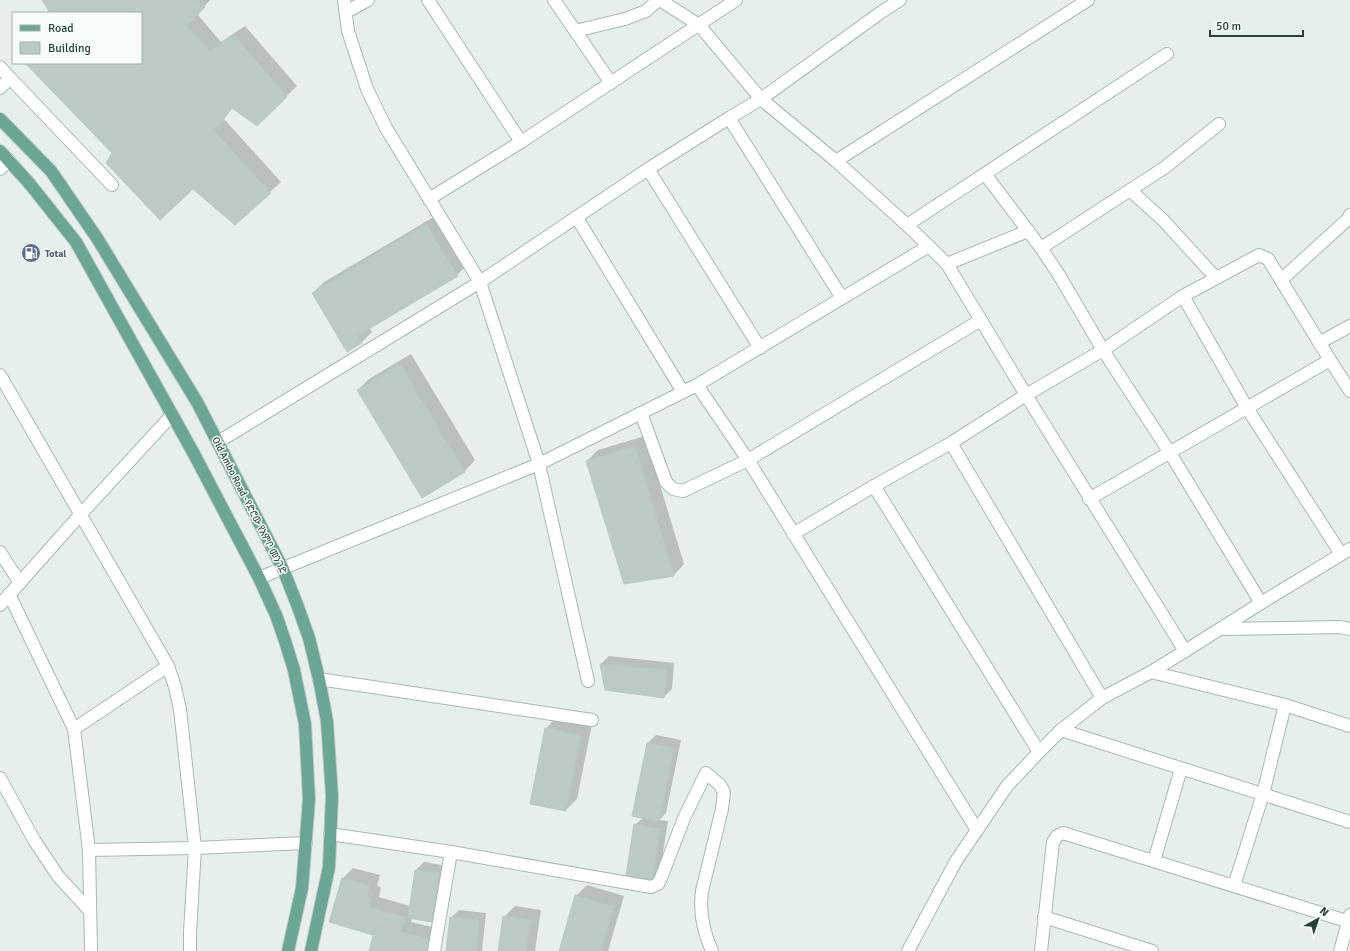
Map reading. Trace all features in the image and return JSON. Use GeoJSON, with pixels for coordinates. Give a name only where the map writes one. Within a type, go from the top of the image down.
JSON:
{"type":"FeatureCollection","features":[{"type":"Feature","properties":{"kind":"main road","name":"Old Ambo Road -የድሮው የአምቦ መንገድ"},"geometry":{"type":"LineString","coordinates":[[0,119],[51,171],[97,238],[197,402],[283,569],[298,606],[309,638],[327,721],[332,796],[329,867],[311,951]]}},
{"type":"Feature","properties":{"kind":"main road"},"geometry":{"type":"LineString","coordinates":[[0,151],[76,242],[172,415],[259,578],[276,615],[294,670],[305,724],[309,799],[302,888],[288,951]]}},
{"type":"Feature","properties":{"kind":"street"},"geometry":{"type":"LineString","coordinates":[[368,0],[345,6],[348,31],[367,89],[386,128],[480,282],[539,464],[588,681]]}},
{"type":"Feature","properties":{"kind":"street"},"geometry":{"type":"LineString","coordinates":[[428,0],[521,142]]}},
{"type":"Feature","properties":{"kind":"street"},"geometry":{"type":"LineString","coordinates":[[554,0],[611,83]]}},
{"type":"Feature","properties":{"kind":"street"},"geometry":{"type":"LineString","coordinates":[[575,31],[625,19],[646,11],[659,0],[699,25],[761,99],[836,161],[930,246],[947,264],[1185,652]]}},
{"type":"Feature","properties":{"kind":"street"},"geometry":{"type":"LineString","coordinates":[[429,199],[521,142],[736,0]]}},
{"type":"Feature","properties":{"kind":"street"},"geometry":{"type":"LineString","coordinates":[[218,442],[480,282],[648,169],[761,99],[880,12],[900,0]]}},
{"type":"Feature","properties":{"kind":"street"},"geometry":{"type":"LineString","coordinates":[[836,161],[1088,0]]}},
{"type":"Feature","properties":{"kind":"street"},"geometry":{"type":"LineString","coordinates":[[908,226],[1167,54]]}},
{"type":"Feature","properties":{"kind":"street"},"geometry":{"type":"LineString","coordinates":[[0,67],[112,185]]}},
{"type":"Feature","properties":{"kind":"street"},"geometry":{"type":"LineString","coordinates":[[0,88],[10,78]]}},
{"type":"Feature","properties":{"kind":"street"},"geometry":{"type":"LineString","coordinates":[[729,118],[842,298]]}},
{"type":"Feature","properties":{"kind":"street"},"geometry":{"type":"LineString","coordinates":[[1041,248],[1164,168],[1219,124]]}},
{"type":"Feature","properties":{"kind":"street"},"geometry":{"type":"LineString","coordinates":[[0,169],[9,160]]}},
{"type":"Feature","properties":{"kind":"street"},"geometry":{"type":"LineString","coordinates":[[648,169],[760,348]]}},
{"type":"Feature","properties":{"kind":"street"},"geometry":{"type":"LineString","coordinates":[[985,174],[1060,275],[1103,350],[1170,453],[1261,603]]}},
{"type":"Feature","properties":{"kind":"street"},"geometry":{"type":"LineString","coordinates":[[1130,190],[1163,220],[1216,278]]}},
{"type":"Feature","properties":{"kind":"street"},"geometry":{"type":"LineString","coordinates":[[1281,280],[1348,219],[1350,215]]}},
{"type":"Feature","properties":{"kind":"street"},"geometry":{"type":"LineString","coordinates":[[577,218],[682,392]]}},
{"type":"Feature","properties":{"kind":"street"},"geometry":{"type":"LineString","coordinates":[[947,264],[1028,231]]}},
{"type":"Feature","properties":{"kind":"street"},"geometry":{"type":"LineString","coordinates":[[259,578],[539,464],[697,385],[930,246]]}},
{"type":"Feature","properties":{"kind":"street"},"geometry":{"type":"LineString","coordinates":[[793,534],[951,443],[1026,395],[1103,350],[1183,296],[1259,255],[1268,259],[1350,392]]}},
{"type":"Feature","properties":{"kind":"street"},"geometry":{"type":"LineString","coordinates":[[908,951],[956,861],[1007,786],[1061,730],[1102,698],[1185,652],[1345,551],[1247,408],[1183,296]]}},
{"type":"Feature","properties":{"kind":"street"},"geometry":{"type":"LineString","coordinates":[[641,413],[666,482],[673,489],[683,491],[748,460],[981,320]]}},
{"type":"Feature","properties":{"kind":"street"},"geometry":{"type":"LineString","coordinates":[[1319,343],[1350,326]]}},
{"type":"Feature","properties":{"kind":"street"},"geometry":{"type":"LineString","coordinates":[[1090,499],[1330,360]]}},
{"type":"Feature","properties":{"kind":"street"},"geometry":{"type":"LineString","coordinates":[[0,375],[168,666],[175,687],[180,710],[195,848],[190,951]]}},
{"type":"Feature","properties":{"kind":"street"},"geometry":{"type":"LineString","coordinates":[[697,385],[748,460],[977,830]]}},
{"type":"Feature","properties":{"kind":"street"},"geometry":{"type":"LineString","coordinates":[[0,605],[172,415]]}},
{"type":"Feature","properties":{"kind":"street"},"geometry":{"type":"LineString","coordinates":[[951,443],[1102,698]]}},
{"type":"Feature","properties":{"kind":"street"},"geometry":{"type":"LineString","coordinates":[[874,486],[1039,752]]}},
{"type":"Feature","properties":{"kind":"street"},"geometry":{"type":"LineString","coordinates":[[0,552],[20,583]]}},
{"type":"Feature","properties":{"kind":"street"},"geometry":{"type":"LineString","coordinates":[[10,594],[74,729],[89,850],[91,951]]}},
{"type":"Feature","properties":{"kind":"street"},"geometry":{"type":"LineString","coordinates":[[1221,629],[1340,627],[1350,629]]}},
{"type":"Feature","properties":{"kind":"street"},"geometry":{"type":"LineString","coordinates":[[74,729],[168,666]]}},
{"type":"Feature","properties":{"kind":"street"},"geometry":{"type":"LineString","coordinates":[[1151,672],[1285,705],[1350,726]]}},
{"type":"Feature","properties":{"kind":"street"},"geometry":{"type":"LineString","coordinates":[[319,680],[592,720]]}},
{"type":"Feature","properties":{"kind":"street"},"geometry":{"type":"LineString","coordinates":[[1234,886],[1263,794],[1285,705]]}},
{"type":"Feature","properties":{"kind":"street"},"geometry":{"type":"LineString","coordinates":[[1061,730],[1350,822]]}},
{"type":"Feature","properties":{"kind":"street"},"geometry":{"type":"LineString","coordinates":[[1154,862],[1181,768]]}},
{"type":"Feature","properties":{"kind":"street"},"geometry":{"type":"LineString","coordinates":[[330,834],[451,852],[651,887],[658,884],[661,878],[684,818],[706,773],[720,785],[724,792],[722,809],[700,902],[703,929],[712,951]]}},
{"type":"Feature","properties":{"kind":"street"},"geometry":{"type":"LineString","coordinates":[[0,778],[34,840],[58,876],[89,910]]}},
{"type":"Feature","properties":{"kind":"street"},"geometry":{"type":"LineString","coordinates":[[1041,951],[1053,842],[1057,836],[1063,833],[1154,862],[1349,919],[1340,951]]}},
{"type":"Feature","properties":{"kind":"street"},"geometry":{"type":"LineString","coordinates":[[89,850],[195,848],[306,843]]}},
{"type":"Feature","properties":{"kind":"street"},"geometry":{"type":"LineString","coordinates":[[434,951],[451,852]]}},
{"type":"Feature","properties":{"kind":"street"},"geometry":{"type":"LineString","coordinates":[[1044,917],[1152,951]]}},
{"type":"Feature","properties":{"kind":"building"},"geometry":{"type":"Polygon","coordinates":[[[42,0],[198,0],[205,7],[187,26],[210,51],[234,35],[287,97],[257,126],[232,108],[214,131],[271,193],[235,225],[193,189],[160,220],[106,163],[112,153],[26,64],[142,64],[142,12],[49,12],[42,0]]]}},
{"type":"Feature","properties":{"kind":"building"},"geometry":{"type":"Polygon","coordinates":[[[426,224],[458,276],[357,336],[362,343],[347,352],[312,293],[426,224]]]}},
{"type":"Feature","properties":{"kind":"building"},"geometry":{"type":"Polygon","coordinates":[[[400,364],[465,472],[422,498],[357,390],[400,364]]]}},
{"type":"Feature","properties":{"kind":"building"},"geometry":{"type":"Polygon","coordinates":[[[635,446],[674,576],[624,584],[586,461],[635,446]]]}},
{"type":"Feature","properties":{"kind":"building"},"geometry":{"type":"Polygon","coordinates":[[[600,664],[667,670],[664,698],[605,690],[600,664]]]}},
{"type":"Feature","properties":{"kind":"building"},"geometry":{"type":"Polygon","coordinates":[[[545,728],[581,735],[566,811],[530,804],[545,728]]]}},
{"type":"Feature","properties":{"kind":"building"},"geometry":{"type":"Polygon","coordinates":[[[647,743],[674,748],[659,822],[632,816],[647,743]]]}},
{"type":"Feature","properties":{"kind":"building"},"geometry":{"type":"Polygon","coordinates":[[[634,824],[660,829],[652,880],[626,876],[634,824]]]}},
{"type":"Feature","properties":{"kind":"building"},"geometry":{"type":"Polygon","coordinates":[[[415,870],[439,873],[432,922],[408,918],[415,870]]]}},
{"type":"Feature","properties":{"kind":"building"},"geometry":{"type":"Polygon","coordinates":[[[342,878],[370,886],[367,897],[371,898],[369,907],[405,917],[401,932],[376,925],[373,935],[329,922],[342,878]]]}},
{"type":"Feature","properties":{"kind":"building"},"geometry":{"type":"Polygon","coordinates":[[[575,895],[614,907],[601,951],[559,951],[575,895]]]}},
{"type":"Feature","properties":{"kind":"building"},"geometry":{"type":"Polygon","coordinates":[[[503,916],[531,920],[526,951],[498,951],[503,916]]]}},
{"type":"Feature","properties":{"kind":"building"},"geometry":{"type":"Polygon","coordinates":[[[450,917],[479,920],[476,951],[446,951],[450,917]]]}},
{"type":"Feature","properties":{"kind":"building"},"geometry":{"type":"Polygon","coordinates":[[[376,925],[431,940],[428,951],[369,951],[376,925]]]}},
{"type":"Feature","properties":{"kind":"place","name":"Total"},"geometry":{"type":"Point","coordinates":[31,253]}}]}
